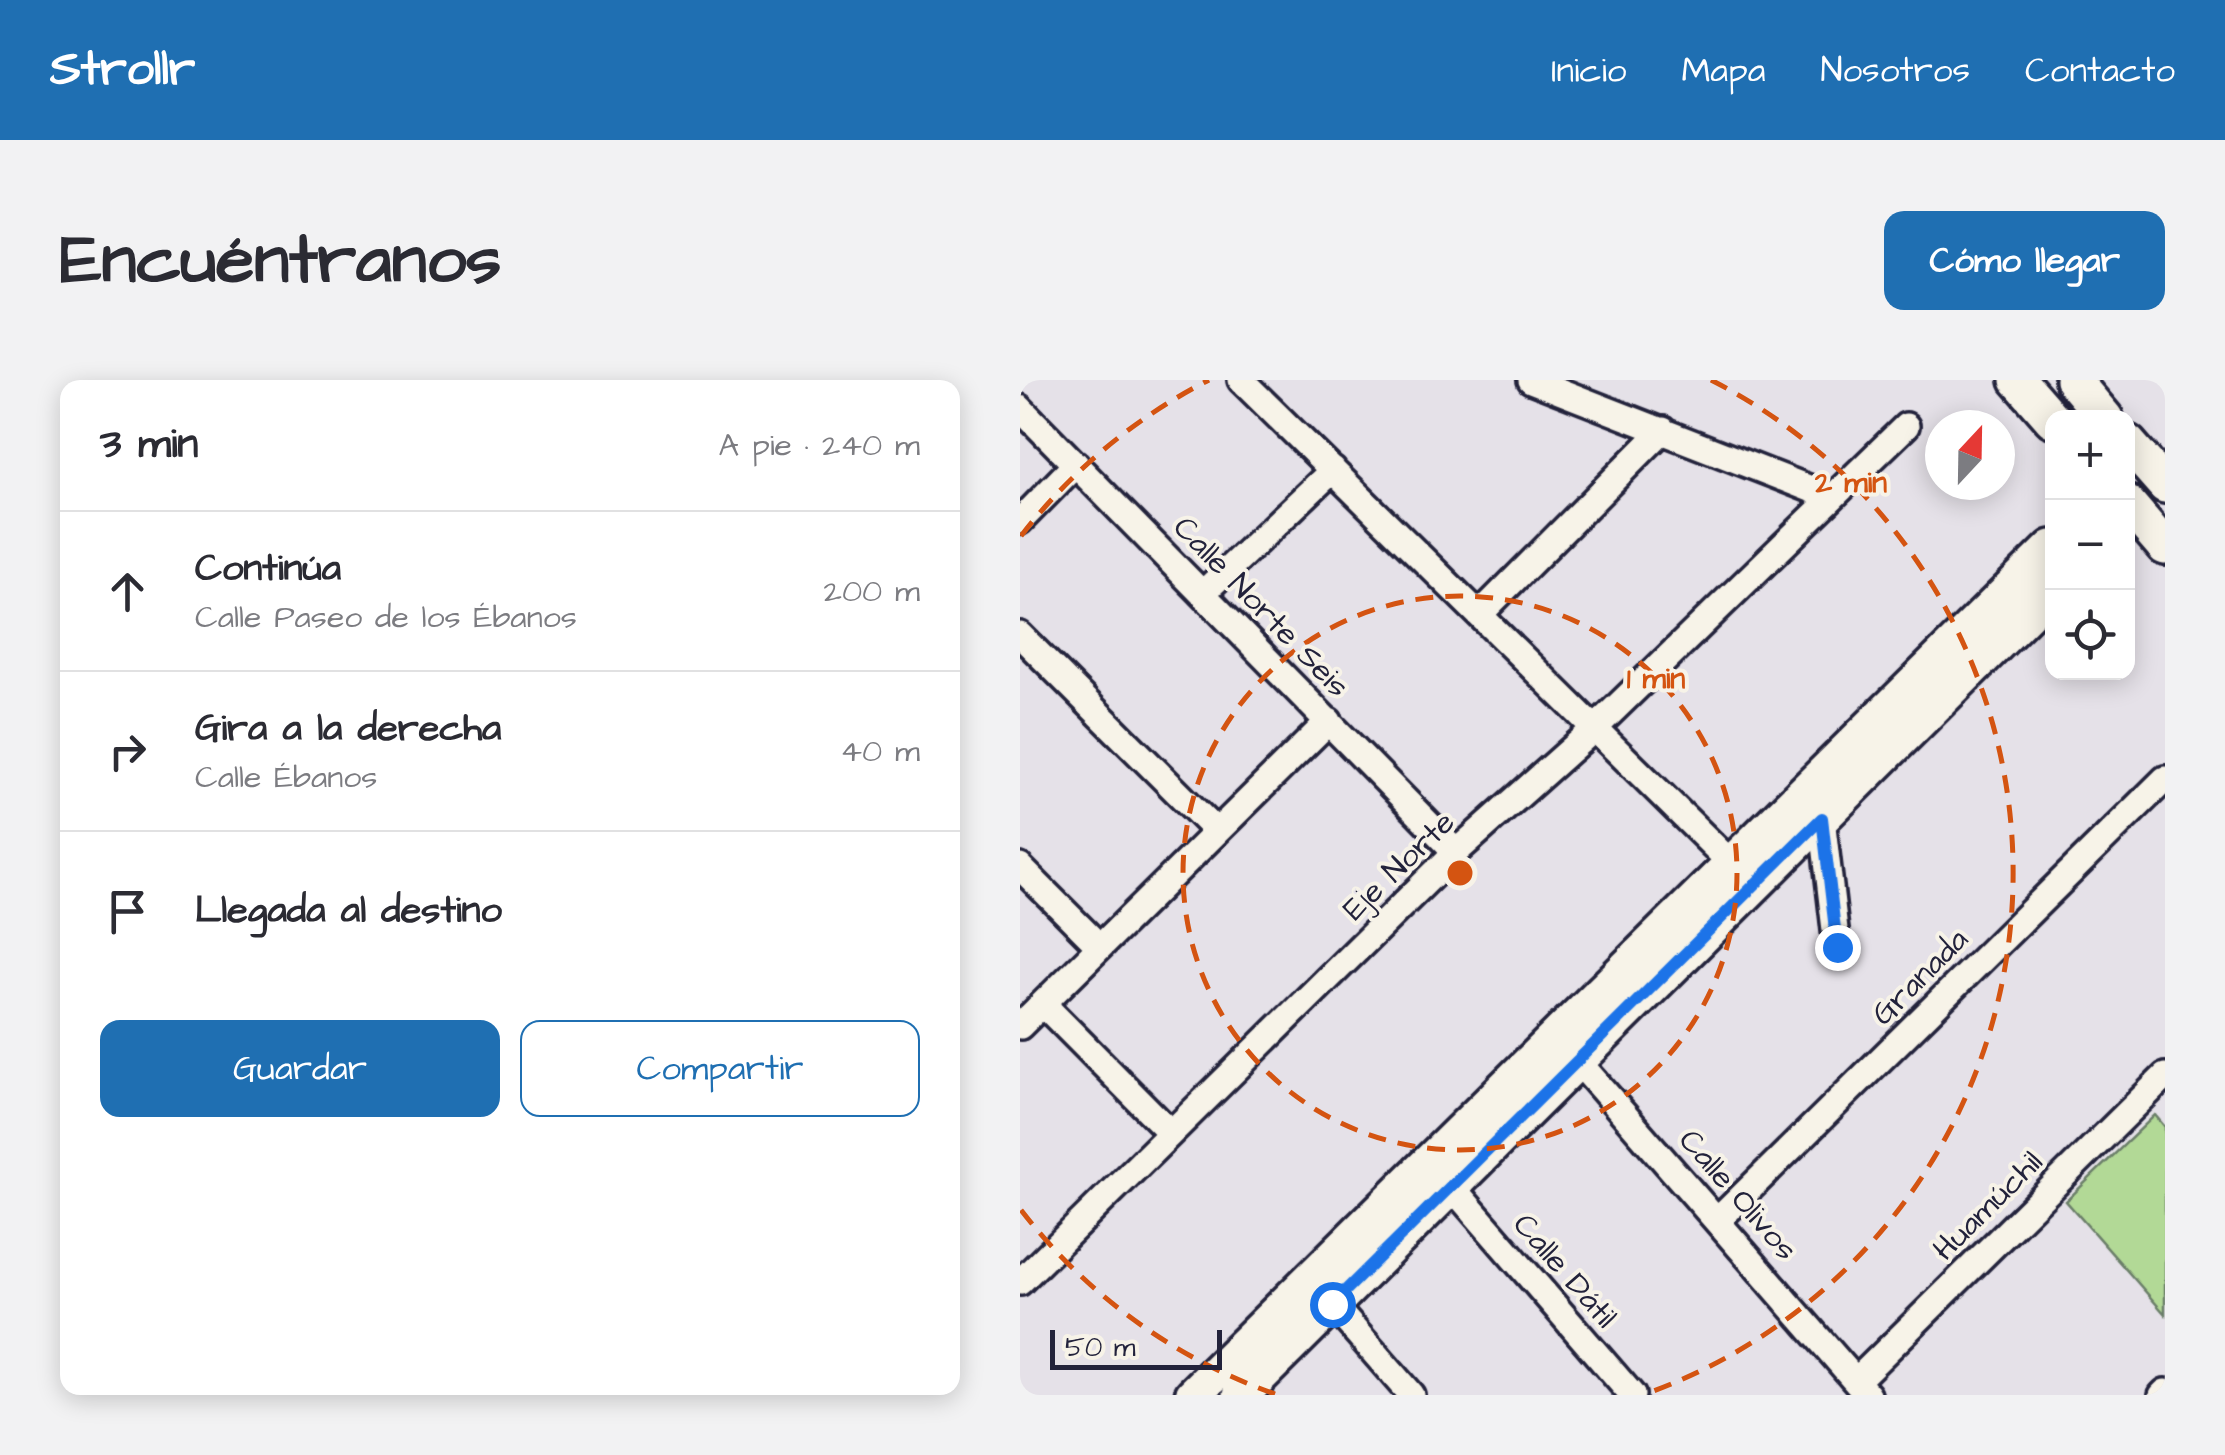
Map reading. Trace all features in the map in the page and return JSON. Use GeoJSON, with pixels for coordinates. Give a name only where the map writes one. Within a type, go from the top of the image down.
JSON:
{"type":"FeatureCollection","features":[{"type":"Feature","properties":{"kind":"main road"},"geometry":{"type":"LineString","coordinates":[[2018,380],[2045,411]]}},
{"type":"Feature","properties":{"kind":"main road"},"geometry":{"type":"LineString","coordinates":[[2073,380],[2098,410]]}},
{"type":"Feature","properties":{"kind":"main road"},"geometry":{"type":"LineString","coordinates":[[2142,483],[2165,546]]}},
{"type":"Feature","properties":{"kind":"main road"},"geometry":{"type":"LineString","coordinates":[[1193,1395],[1822,818],[1845,774],[2045,556]]}},
{"type":"Feature","properties":{"kind":"main road"},"geometry":{"type":"LineString","coordinates":[[1241,1395],[1452,1187],[1568,1050],[1734,866],[1845,774],[2051,590]]}},
{"type":"Feature","properties":{"kind":"street"},"geometry":{"type":"LineString","coordinates":[[1241,380],[1734,866]]}},
{"type":"Feature","properties":{"kind":"street"},"geometry":{"type":"LineString","coordinates":[[1531,380],[1821,493],[1825,500]]}},
{"type":"Feature","properties":{"kind":"street","name":"Calle Norte Seis"},"geometry":{"type":"LineString","coordinates":[[1020,408],[1456,852]]}},
{"type":"Feature","properties":{"kind":"street","name":"Eje Norte"},"geometry":{"type":"LineString","coordinates":[[1020,1282],[1456,852],[1594,730],[1824,507],[1825,500],[1906,426]]}},
{"type":"Feature","properties":{"kind":"street"},"geometry":{"type":"LineString","coordinates":[[1480,614],[1664,430]]}},
{"type":"Feature","properties":{"kind":"street"},"geometry":{"type":"LineString","coordinates":[[1020,521],[1076,464]]}},
{"type":"Feature","properties":{"kind":"street"},"geometry":{"type":"LineString","coordinates":[[1204,592],[1333,470]]}},
{"type":"Feature","properties":{"kind":"street"},"geometry":{"type":"LineString","coordinates":[[1020,635],[1216,831]]}},
{"type":"Feature","properties":{"kind":"street"},"geometry":{"type":"LineString","coordinates":[[1020,1026],[1329,721]]}},
{"type":"Feature","properties":{"kind":"street","name":"Granada"},"geometry":{"type":"LineString","coordinates":[[1719,1219],[2165,780]]}},
{"type":"Feature","properties":{"kind":"street"},"geometry":{"type":"LineString","coordinates":[[1822,818],[1837,947]]}},
{"type":"Feature","properties":{"kind":"street"},"geometry":{"type":"LineString","coordinates":[[1020,868],[1100,946]]}},
{"type":"Feature","properties":{"kind":"street"},"geometry":{"type":"LineString","coordinates":[[1044,1005],[1171,1133]]}},
{"type":"Feature","properties":{"kind":"street","name":"Calle Olivos"},"geometry":{"type":"LineString","coordinates":[[1568,1050],[1719,1219],[1862,1388]]}},
{"type":"Feature","properties":{"kind":"street","name":"Huamúchil"},"geometry":{"type":"LineString","coordinates":[[1862,1388],[2165,1076]]}},
{"type":"Feature","properties":{"kind":"street","name":"Calle Dátil"},"geometry":{"type":"LineString","coordinates":[[1452,1187],[1632,1395]]}},
{"type":"Feature","properties":{"kind":"street"},"geometry":{"type":"LineString","coordinates":[[1332,1304],[1410,1395]]}},
{"type":"Feature","properties":{"kind":"green space"},"geometry":{"type":"Polygon","coordinates":[[[2155,1115],[2165,1127],[2165,1314],[2066,1201],[2155,1115]]]}},
{"type":"Feature","properties":{"kind":"route"},"geometry":{"type":"LineString","coordinates":[[1332,1304],[1822,818],[1837,947]]}}]}
